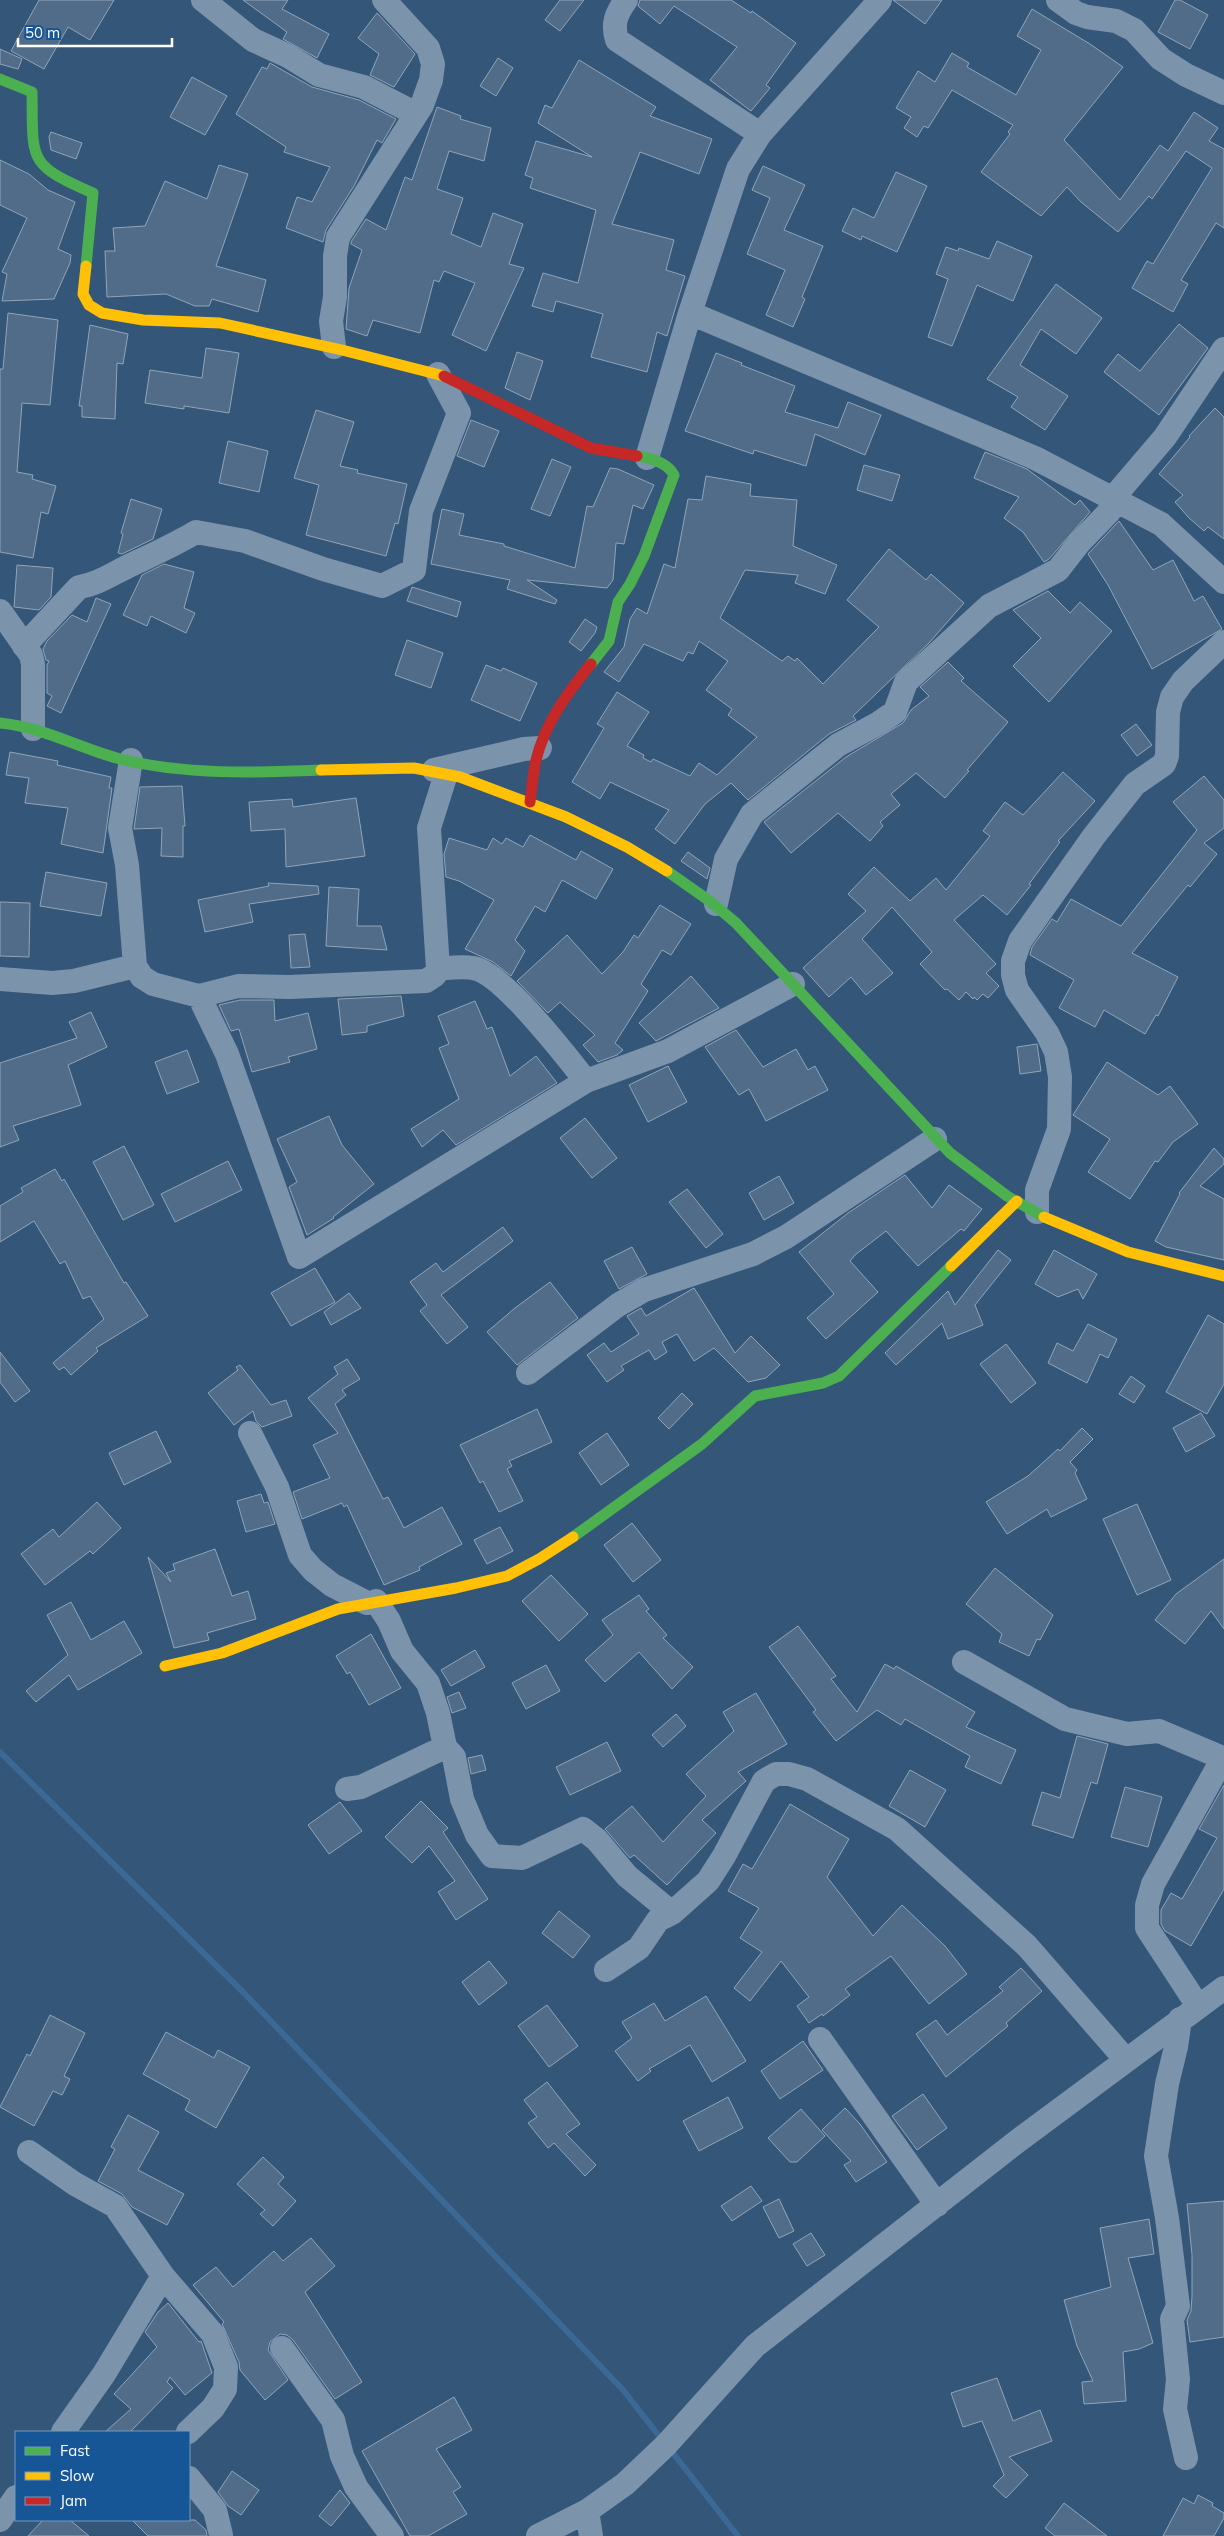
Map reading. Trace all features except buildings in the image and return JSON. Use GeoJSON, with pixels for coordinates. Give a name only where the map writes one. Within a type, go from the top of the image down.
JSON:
{"type":"FeatureCollection","features":[{"type":"Feature","properties":{"kind":"street"},"geometry":{"type":"LineString","coordinates":[[203,0],[253,40],[288,56],[319,75],[364,87],[416,114]]}},
{"type":"Feature","properties":{"kind":"street"},"geometry":{"type":"LineString","coordinates":[[334,347],[332,321],[335,297],[335,256],[338,237],[422,105],[431,80],[433,64],[428,48],[384,0]]}},
{"type":"Feature","properties":{"kind":"street"},"geometry":{"type":"LineString","coordinates":[[626,0],[618,11],[613,28],[617,40],[760,134]]}},
{"type":"Feature","properties":{"kind":"street"},"geometry":{"type":"LineString","coordinates":[[647,458],[690,313],[738,169],[760,134],[880,0]]}},
{"type":"Feature","properties":{"kind":"street"},"geometry":{"type":"LineString","coordinates":[[1058,0],[1076,13],[1087,17],[1116,20],[1134,30],[1161,59],[1186,75],[1224,93]]}},
{"type":"Feature","properties":{"kind":"street"},"geometry":{"type":"LineString","coordinates":[[0,79],[23,86],[32,92],[34,150],[38,163],[46,170],[93,193],[83,294],[84,301],[88,306],[110,316],[131,319],[215,322],[334,347],[438,374],[593,448],[647,458],[667,465],[674,475],[656,526],[630,584],[620,595],[615,609],[612,634],[609,641],[564,698],[547,728],[540,748],[530,802]]}},
{"type":"Feature","properties":{"kind":"street"},"geometry":{"type":"LineString","coordinates":[[690,313],[1035,458],[1162,524],[1224,582]]}},
{"type":"Feature","properties":{"kind":"street"},"geometry":{"type":"LineString","coordinates":[[716,904],[726,859],[752,814],[838,745],[879,723],[895,712],[906,682],[989,606],[1058,570],[1078,543],[1109,512],[1114,498],[1165,437],[1224,349]]}},
{"type":"Feature","properties":{"kind":"street"},"geometry":{"type":"LineString","coordinates":[[24,646],[79,587],[91,585],[132,564],[164,551],[196,532],[245,541],[323,569],[382,586],[414,570],[421,511],[459,413],[438,374]]}},
{"type":"Feature","properties":{"kind":"street"},"geometry":{"type":"LineString","coordinates":[[0,611],[31,655],[33,664],[33,728]]}},
{"type":"Feature","properties":{"kind":"street"},"geometry":{"type":"LineString","coordinates":[[165,1666],[222,1653],[338,1609],[456,1588],[507,1576],[539,1560],[702,1444],[755,1396],[824,1384],[839,1376],[1027,1207],[1037,1190],[1059,1129],[1060,1077],[1056,1052],[1047,1033],[1017,990],[1013,974],[1013,961],[1020,940],[1135,784],[1164,764],[1167,756],[1168,712],[1172,697],[1183,681],[1224,642]]}},
{"type":"Feature","properties":{"kind":"street"},"geometry":{"type":"LineString","coordinates":[[0,723],[33,728],[59,735],[102,754],[208,772],[381,768],[440,772],[482,784],[530,802],[638,854],[673,874],[716,904],[793,984],[935,1139],[980,1178],[1027,1207],[1097,1241],[1182,1269],[1224,1276]]}},
{"type":"Feature","properties":{"kind":"street"},"geometry":{"type":"LineString","coordinates":[[440,772],[524,749],[540,748]]}},
{"type":"Feature","properties":{"kind":"street"},"geometry":{"type":"LineString","coordinates":[[131,760],[120,828],[127,866],[135,966],[142,976],[153,984],[199,996],[238,986],[290,987],[426,981],[435,975],[438,969],[429,828],[440,772]]}},
{"type":"Feature","properties":{"kind":"street"},"geometry":{"type":"LineString","coordinates":[[0,979],[52,983],[74,981],[135,966]]}},
{"type":"Feature","properties":{"kind":"street"},"geometry":{"type":"LineString","coordinates":[[438,969],[474,968],[498,982],[534,1019],[586,1081]]}},
{"type":"Feature","properties":{"kind":"street"},"geometry":{"type":"LineString","coordinates":[[199,996],[227,1054],[299,1257],[586,1081],[668,1051],[793,984]]}},
{"type":"Feature","properties":{"kind":"street"},"geometry":{"type":"LineString","coordinates":[[528,1373],[618,1305],[644,1290],[753,1254],[786,1236],[935,1139]]}},
{"type":"Feature","properties":{"kind":"street"},"geometry":{"type":"LineString","coordinates":[[250,1433],[277,1486],[300,1555],[313,1570],[332,1585],[371,1602],[389,1621],[402,1651],[428,1683],[438,1713],[445,1747],[454,1757],[462,1799],[477,1835],[492,1856],[522,1858],[583,1829],[597,1840],[627,1876],[672,1913]]}},
{"type":"Feature","properties":{"kind":"street"},"geometry":{"type":"LineString","coordinates":[[964,1662],[1065,1718],[1127,1734],[1159,1731],[1224,1758],[1153,1884],[1147,1904],[1147,1928],[1189,2012],[1176,2047],[1166,2084],[1156,2156],[1167,2218],[1178,2306],[1172,2319],[1178,2379],[1175,2409],[1186,2458]]}},
{"type":"Feature","properties":{"kind":"street"},"geometry":{"type":"LineString","coordinates":[[347,1789],[361,1787],[445,1747]]}},
{"type":"Feature","properties":{"kind":"street"},"geometry":{"type":"LineString","coordinates":[[606,1970],[639,1948],[658,1920],[672,1913],[708,1881],[724,1856],[764,1781],[776,1774],[789,1774],[807,1779],[897,1829],[918,1845],[958,1886],[1027,1946],[1126,2060]]}},
{"type":"Feature","properties":{"kind":"street"},"geometry":{"type":"LineString","coordinates":[[538,2536],[587,2511],[625,2484],[666,2444],[755,2346],[1126,2060],[1224,1988]]}},
{"type":"Feature","properties":{"kind":"street"},"geometry":{"type":"LineString","coordinates":[[820,2039],[937,2205]]}},
{"type":"Feature","properties":{"kind":"street"},"geometry":{"type":"LineString","coordinates":[[29,2152],[75,2184],[115,2206],[163,2276],[213,2334],[226,2367],[226,2389],[213,2408],[189,2431]]}},
{"type":"Feature","properties":{"kind":"street"},"geometry":{"type":"LineString","coordinates":[[64,2431],[104,2374],[163,2276]]}},
{"type":"Feature","properties":{"kind":"street"},"geometry":{"type":"LineString","coordinates":[[282,2348],[332,2420],[342,2456],[356,2487],[392,2536]]}},
{"type":"Feature","properties":{"kind":"street"},"geometry":{"type":"LineString","coordinates":[[190,2479],[215,2510],[224,2536]]}},
{"type":"Feature","properties":{"kind":"street"},"geometry":{"type":"LineString","coordinates":[[0,2520],[15,2498]]}},
{"type":"Feature","properties":{"kind":"street"},"geometry":{"type":"LineString","coordinates":[[587,2511],[591,2536]]}},
{"type":"Feature","properties":{"kind":"waterway"},"geometry":{"type":"LineString","coordinates":[[0,1752],[244,1993],[624,2391],[663,2441]]}},
{"type":"Feature","properties":{"kind":"waterway"},"geometry":{"type":"LineString","coordinates":[[669,2448],[738,2536]]}},
{"type":"Feature","properties":{"kind":"traffic: fast"},"geometry":{"type":"LineString","coordinates":[[0,79],[32,92],[34,147],[38,158],[45,167],[56,175],[93,193],[86,266]]}},
{"type":"Feature","properties":{"kind":"traffic: fast"},"geometry":{"type":"LineString","coordinates":[[591,664],[609,641],[618,602],[630,584],[644,556],[674,475],[663,464],[653,459],[637,456]]}},
{"type":"Feature","properties":{"kind":"traffic: fast"},"geometry":{"type":"LineString","coordinates":[[0,723],[46,733],[120,759],[170,768],[220,772],[321,770]]}},
{"type":"Feature","properties":{"kind":"traffic: fast"},"geometry":{"type":"LineString","coordinates":[[667,871],[711,902],[736,923],[950,1153],[1007,1196],[1044,1217]]}},
{"type":"Feature","properties":{"kind":"traffic: fast"},"geometry":{"type":"LineString","coordinates":[[573,1537],[702,1444],[755,1396],[823,1383],[839,1376],[951,1266]]}},
{"type":"Feature","properties":{"kind":"traffic: slow"},"geometry":{"type":"LineString","coordinates":[[86,266],[83,294],[89,305],[102,313],[143,320],[220,323],[342,350],[444,376]]}},
{"type":"Feature","properties":{"kind":"traffic: slow"},"geometry":{"type":"LineString","coordinates":[[321,770],[414,768],[460,777],[566,817],[627,847],[667,871]]}},
{"type":"Feature","properties":{"kind":"traffic: slow"},"geometry":{"type":"LineString","coordinates":[[951,1266],[1017,1201]]}},
{"type":"Feature","properties":{"kind":"traffic: slow"},"geometry":{"type":"LineString","coordinates":[[1044,1217],[1128,1252],[1224,1276]]}},
{"type":"Feature","properties":{"kind":"traffic: slow"},"geometry":{"type":"LineString","coordinates":[[165,1666],[222,1653],[338,1609],[456,1588],[507,1576],[539,1559],[573,1537]]}},
{"type":"Feature","properties":{"kind":"traffic: jam"},"geometry":{"type":"LineString","coordinates":[[444,376],[591,448],[637,456]]}},
{"type":"Feature","properties":{"kind":"traffic: jam"},"geometry":{"type":"LineString","coordinates":[[530,802],[536,760],[545,733],[558,709],[591,664]]}}]}
